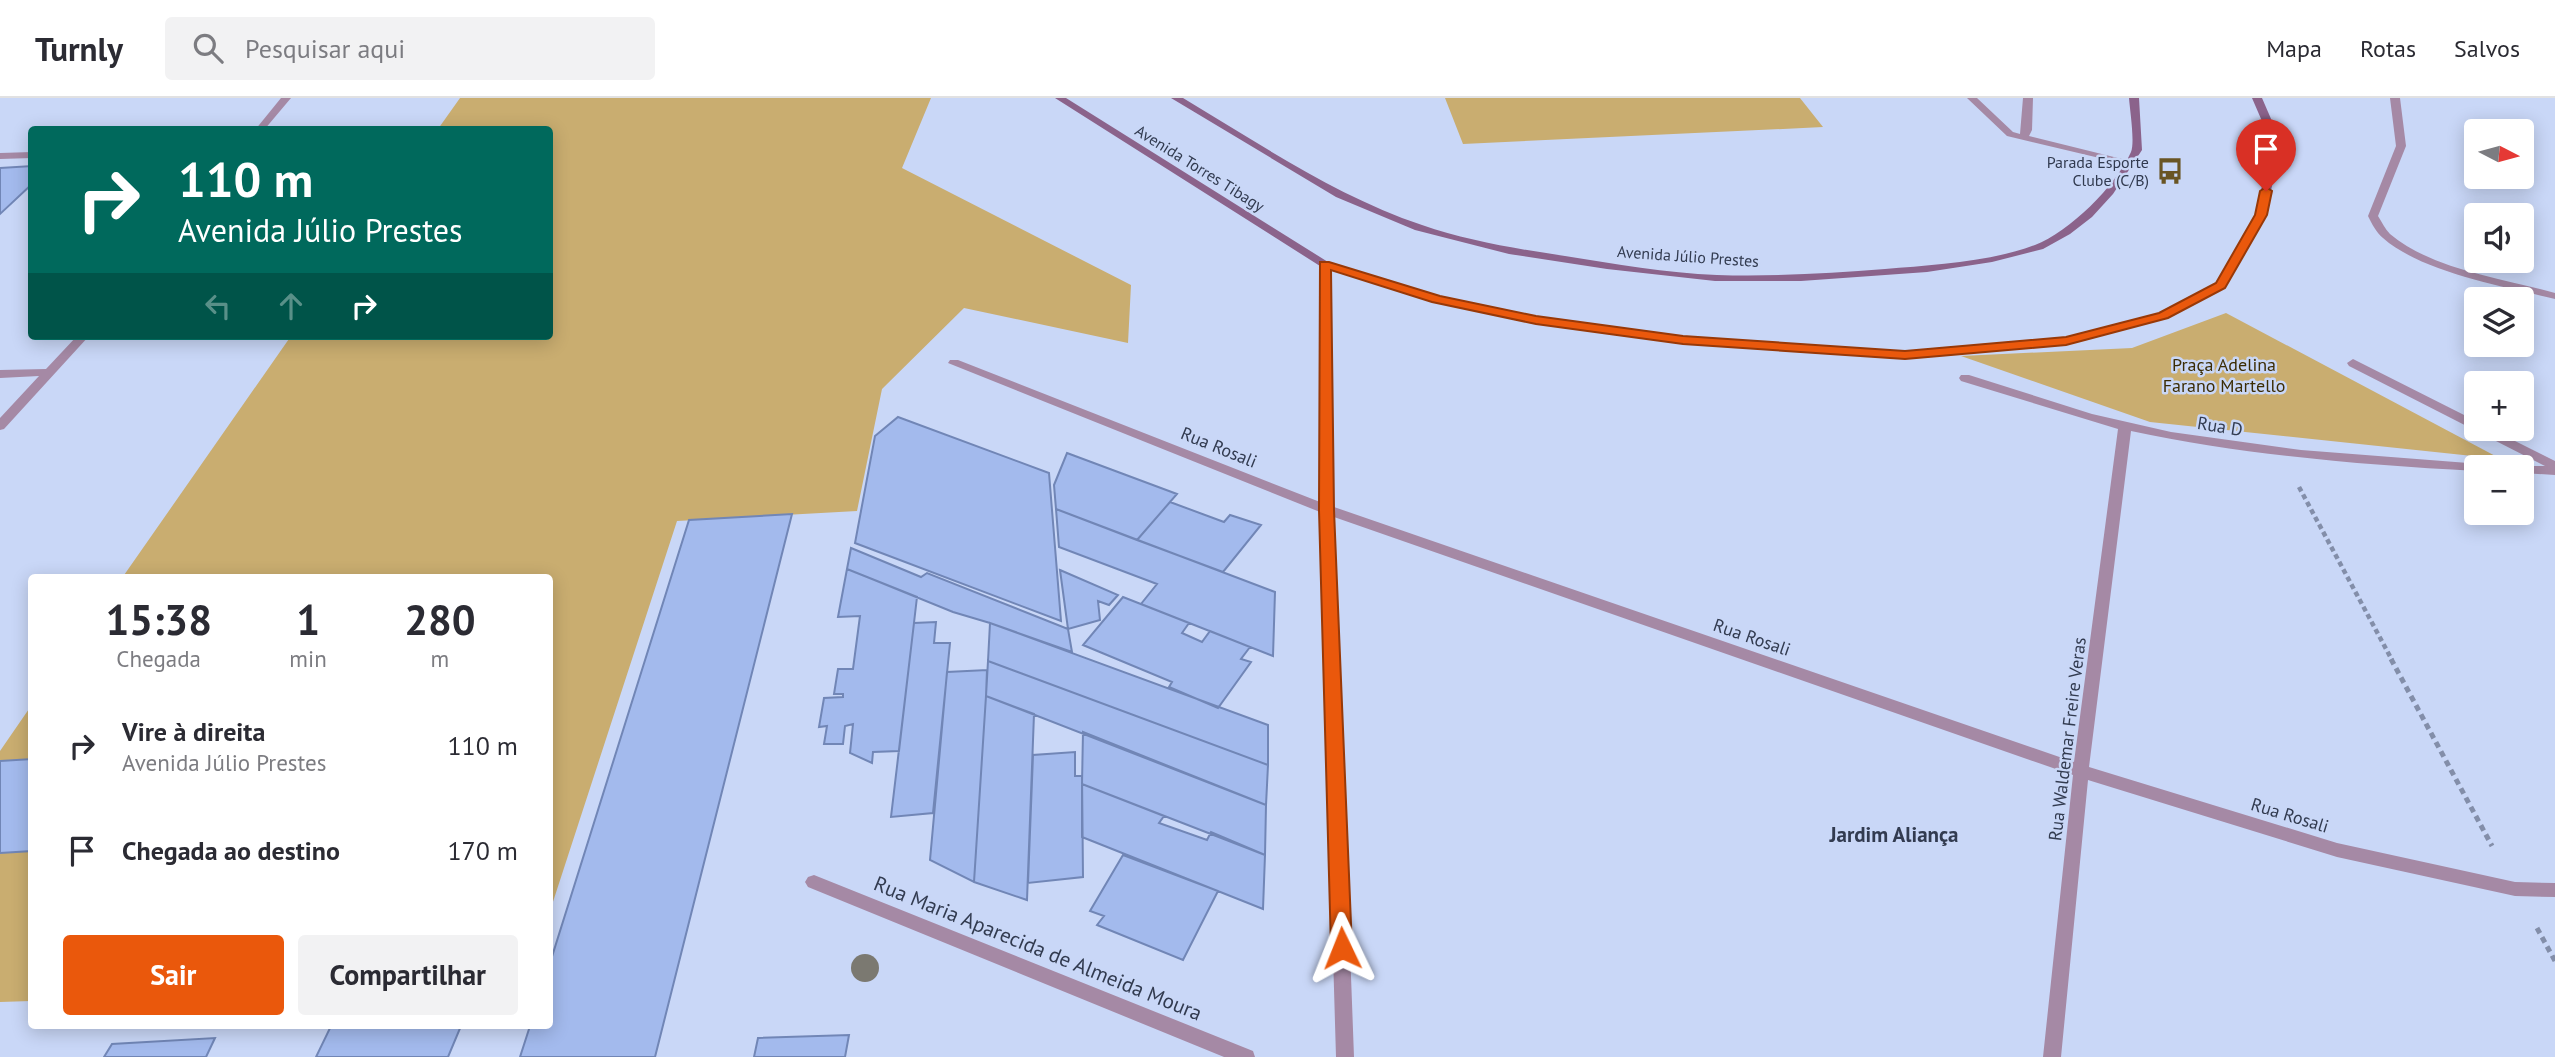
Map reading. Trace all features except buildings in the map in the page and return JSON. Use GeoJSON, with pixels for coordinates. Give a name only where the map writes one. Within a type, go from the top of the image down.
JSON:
{"type":"FeatureCollection","features":[{"type":"Feature","properties":{"kind":"main road","name":"Avenida Torres Tibagy"},"geometry":{"type":"LineString","coordinates":[[1060,98],[1324,264]]}},
{"type":"Feature","properties":{"kind":"main road","name":"Avenida Júlio Prestes"},"geometry":{"type":"LineString","coordinates":[[1176,98],[1340,195],[1419,228],[1509,251],[1607,266],[1715,278],[1801,278],[1927,269],[1992,259],[2039,247],[2066,232],[2088,215],[2109,192],[2137,150],[2134,98]]}},
{"type":"Feature","properties":{"kind":"main road"},"geometry":{"type":"LineString","coordinates":[[1324,264],[1449,302],[1536,320],[1683,340],[1905,355],[2066,341],[2164,316],[2221,285],[2261,215],[2276,142],[2257,98]]}},
{"type":"Feature","properties":{"kind":"street"},"geometry":{"type":"LineString","coordinates":[[262,126],[286,98]]}},
{"type":"Feature","properties":{"kind":"street"},"geometry":{"type":"LineString","coordinates":[[1972,98],[2010,134],[2129,162]]}},
{"type":"Feature","properties":{"kind":"street"},"geometry":{"type":"LineString","coordinates":[[2022,138],[2027,130],[2028,98]]}},
{"type":"Feature","properties":{"kind":"street"},"geometry":{"type":"LineString","coordinates":[[2395,98],[2401,146],[2373,216],[2384,234],[2406,250],[2447,265],[2555,296]]}},
{"type":"Feature","properties":{"kind":"street"},"geometry":{"type":"LineString","coordinates":[[0,156],[28,155]]}},
{"type":"Feature","properties":{"kind":"street"},"geometry":{"type":"LineString","coordinates":[[1324,264],[1327,510],[1345,1057]]}},
{"type":"Feature","properties":{"kind":"street"},"geometry":{"type":"LineString","coordinates":[[0,426],[79,340]]}},
{"type":"Feature","properties":{"kind":"street","name":"Rua Rosali"},"geometry":{"type":"LineString","coordinates":[[954,363],[1327,510],[2081,771],[2337,850],[2515,889],[2555,890]]}},
{"type":"Feature","properties":{"kind":"street"},"geometry":{"type":"LineString","coordinates":[[2353,363],[2464,420]]}},
{"type":"Feature","properties":{"kind":"street"},"geometry":{"type":"LineString","coordinates":[[0,374],[50,372]]}},
{"type":"Feature","properties":{"kind":"street","name":"Rua D"},"geometry":{"type":"LineString","coordinates":[[1965,378],[2125,426],[2280,453],[2464,466]]}},
{"type":"Feature","properties":{"kind":"street","name":"Rua Waldemar Freire Veras"},"geometry":{"type":"LineString","coordinates":[[2052,1057],[2081,771],[2125,426]]}},
{"type":"Feature","properties":{"kind":"street"},"geometry":{"type":"LineString","coordinates":[[2504,441],[2555,468]]}},
{"type":"Feature","properties":{"kind":"street"},"geometry":{"type":"LineString","coordinates":[[2534,469],[2555,468]]}},
{"type":"Feature","properties":{"kind":"street","name":"Rua Maria Aparecida de Almeida Moura"},"geometry":{"type":"LineString","coordinates":[[814,882],[1246,1057]]}},
{"type":"Feature","properties":{"kind":"path"},"geometry":{"type":"LineString","coordinates":[[2280,453],[2515,889]]}},
{"type":"Feature","properties":{"kind":"green space"},"geometry":{"type":"Polygon","coordinates":[[[460,98],[931,98],[902,168],[1131,285],[1128,343],[964,308],[882,389],[857,511],[677,521],[553,902],[553,574],[125,574],[288,340],[553,340],[553,126],[440,126],[460,98]]]}},
{"type":"Feature","properties":{"kind":"green space"},"geometry":{"type":"Polygon","coordinates":[[[1445,98],[1800,98],[1823,127],[1463,144],[1445,98]]]}},
{"type":"Feature","properties":{"kind":"green space","name":"Praça Adelina Farano Martello"},"geometry":{"type":"Polygon","coordinates":[[[2226,313],[2493,455],[2464,455],[2150,422],[1961,356],[2132,348],[2226,313]]]}},
{"type":"Feature","properties":{"kind":"green space"},"geometry":{"type":"Polygon","coordinates":[[[28,710],[28,1001],[0,1002],[0,751],[28,710]]]}},
{"type":"Feature","properties":{"kind":"place","name":"Parada Esporte Clube (C/B)"},"geometry":{"type":"Point","coordinates":[2170,171]}},
{"type":"Feature","properties":{"kind":"district","name":"Jardim Aliança"},"geometry":{"type":"Point","coordinates":[1894,834]}},
{"type":"Feature","properties":{"kind":"route"},"geometry":{"type":"LineString","coordinates":[[1342,948],[1327,510],[1324,264],[1437,299],[1536,320],[1683,340],[1810,351],[1905,355],[2066,341],[2164,316],[2221,285],[2261,215],[2266,191]]}}]}
